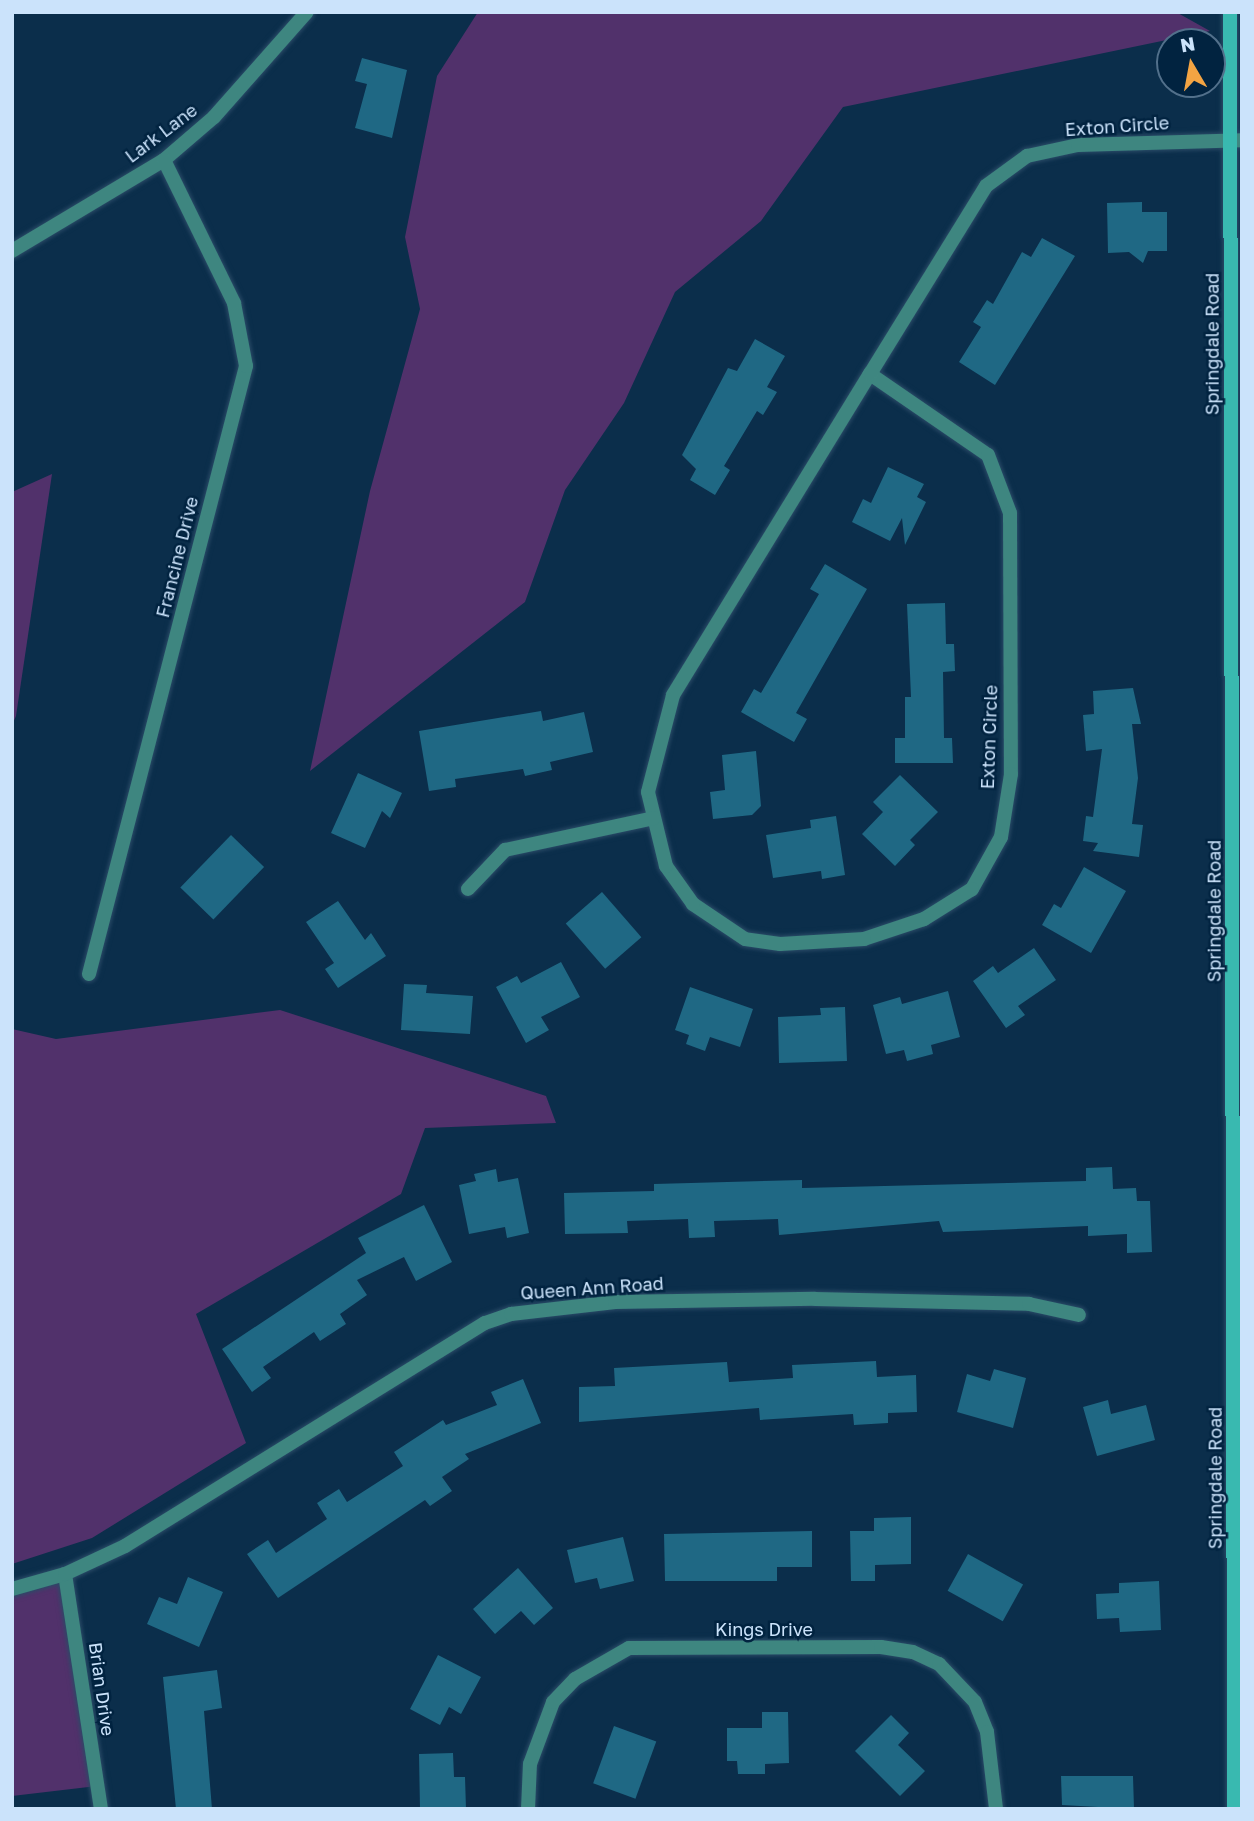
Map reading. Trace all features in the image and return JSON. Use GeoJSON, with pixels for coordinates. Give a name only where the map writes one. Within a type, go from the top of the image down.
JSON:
{"type":"FeatureCollection","features":[{"type":"Feature","properties":{"kind":"main road","name":"Springdale Road"},"geometry":{"type":"LineString","coordinates":[[1230,12],[1236,140],[1238,875],[1234,1809]]}},
{"type":"Feature","properties":{"kind":"street","name":"Lark Lane"},"geometry":{"type":"LineString","coordinates":[[12,251],[164,160],[214,117],[307,12]]}},
{"type":"Feature","properties":{"kind":"street","name":"Exton Circle"},"geometry":{"type":"LineString","coordinates":[[870,374],[988,456],[1010,513],[1011,774],[1001,837],[972,889],[925,919],[864,939],[780,944],[746,939],[692,904],[666,866],[648,792],[673,695],[870,374],[986,186],[1027,156],[1078,145],[1236,140]]}},
{"type":"Feature","properties":{"kind":"street","name":"Francine Drive"},"geometry":{"type":"LineString","coordinates":[[89,974],[246,366],[234,303],[164,160]]}},
{"type":"Feature","properties":{"kind":"street"},"geometry":{"type":"LineString","coordinates":[[468,889],[505,850],[654,818]]}},
{"type":"Feature","properties":{"kind":"street","name":"Queen Ann Road"},"geometry":{"type":"LineString","coordinates":[[12,1589],[65,1574],[125,1546],[485,1323],[511,1314],[615,1302],[815,1299],[1029,1304],[1079,1315]]}},
{"type":"Feature","properties":{"kind":"street","name":"Brian Drive"},"geometry":{"type":"LineString","coordinates":[[65,1574],[101,1809]]}},
{"type":"Feature","properties":{"kind":"street","name":"Kings Drive"},"geometry":{"type":"LineString","coordinates":[[528,1809],[530,1765],[554,1702],[575,1679],[629,1648],[868,1647],[914,1652],[957,1680],[975,1702],[987,1732],[996,1809]]}},
{"type":"Feature","properties":{"kind":"shaded area"},"geometry":{"type":"Polygon","coordinates":[[[478,12],[1176,12],[1205,28],[1156,28],[1156,42],[843,107],[761,221],[675,292],[624,403],[565,490],[525,602],[310,771],[370,491],[420,309],[405,237],[437,76],[478,12]]]}},
{"type":"Feature","properties":{"kind":"shaded area"},"geometry":{"type":"Polygon","coordinates":[[[52,474],[16,716],[12,725],[12,492],[52,474]]]}},
{"type":"Feature","properties":{"kind":"shaded area"},"geometry":{"type":"Polygon","coordinates":[[[280,1010],[546,1096],[556,1123],[425,1128],[401,1194],[196,1314],[246,1443],[92,1538],[12,1564],[12,1029],[56,1039],[280,1010]]]}},
{"type":"Feature","properties":{"kind":"shaded area"},"geometry":{"type":"Polygon","coordinates":[[[65,1574],[97,1786],[12,1796],[12,1589],[65,1574]]]}},
{"type":"Feature","properties":{"kind":"building"},"geometry":{"type":"Polygon","coordinates":[[[362,58],[407,70],[392,138],[355,128],[367,84],[355,81],[362,58]]]}},
{"type":"Feature","properties":{"kind":"building"},"geometry":{"type":"Polygon","coordinates":[[[1142,202],[1142,212],[1167,212],[1167,251],[1148,251],[1143,263],[1129,252],[1108,253],[1107,203],[1142,202]]]}},
{"type":"Feature","properties":{"kind":"building"},"geometry":{"type":"Polygon","coordinates":[[[1042,238],[1075,256],[995,385],[959,362],[981,327],[973,322],[987,300],[993,304],[1022,252],[1031,257],[1042,238]]]}},
{"type":"Feature","properties":{"kind":"building"},"geometry":{"type":"Polygon","coordinates":[[[755,339],[785,356],[767,387],[777,392],[763,415],[757,411],[724,466],[730,470],[715,495],[690,480],[696,469],[682,455],[728,368],[737,371],[755,339]]]}},
{"type":"Feature","properties":{"kind":"building"},"geometry":{"type":"Polygon","coordinates":[[[888,467],[924,484],[917,497],[926,502],[905,545],[902,518],[890,541],[852,522],[863,499],[871,503],[888,467]]]}},
{"type":"Feature","properties":{"kind":"building"},"geometry":{"type":"Polygon","coordinates":[[[825,564],[867,589],[796,713],[807,719],[794,742],[741,712],[754,689],[761,693],[819,594],[810,589],[825,564]]]}},
{"type":"Feature","properties":{"kind":"building"},"geometry":{"type":"Polygon","coordinates":[[[945,603],[946,644],[954,644],[955,671],[943,672],[944,738],[952,738],[953,763],[895,763],[895,738],[905,738],[905,697],[911,697],[907,604],[945,603]]]}},
{"type":"Feature","properties":{"kind":"building"},"geometry":{"type":"Polygon","coordinates":[[[1133,688],[1141,724],[1132,724],[1138,778],[1132,824],[1143,825],[1139,857],[1093,851],[1098,843],[1083,841],[1086,816],[1093,817],[1102,749],[1086,751],[1083,715],[1094,714],[1093,691],[1133,688]]]}},
{"type":"Feature","properties":{"kind":"building"},"geometry":{"type":"Polygon","coordinates":[[[541,711],[543,721],[584,712],[593,752],[550,762],[552,770],[525,776],[523,769],[455,779],[456,787],[429,791],[419,731],[541,711]]]}},
{"type":"Feature","properties":{"kind":"building"},"geometry":{"type":"Polygon","coordinates":[[[756,751],[761,806],[752,815],[713,819],[710,792],[725,790],[722,755],[756,751]]]}},
{"type":"Feature","properties":{"kind":"building"},"geometry":{"type":"Polygon","coordinates":[[[358,773],[402,793],[390,818],[382,811],[365,848],[331,833],[358,773]]]}},
{"type":"Feature","properties":{"kind":"building"},"geometry":{"type":"Polygon","coordinates":[[[900,775],[938,812],[910,840],[915,845],[895,866],[862,834],[883,812],[873,802],[900,775]]]}},
{"type":"Feature","properties":{"kind":"building"},"geometry":{"type":"Polygon","coordinates":[[[836,816],[845,875],[822,879],[821,871],[773,878],[766,835],[811,828],[810,820],[836,816]]]}},
{"type":"Feature","properties":{"kind":"building"},"geometry":{"type":"Polygon","coordinates":[[[231,835],[264,867],[213,919],[180,888],[231,835]]]}},
{"type":"Feature","properties":{"kind":"building"},"geometry":{"type":"Polygon","coordinates":[[[1084,867],[1126,891],[1091,953],[1042,925],[1054,904],[1061,908],[1084,867]]]}},
{"type":"Feature","properties":{"kind":"building"},"geometry":{"type":"Polygon","coordinates":[[[602,892],[641,937],[605,969],[566,923],[602,892]]]}},
{"type":"Feature","properties":{"kind":"building"},"geometry":{"type":"Polygon","coordinates":[[[338,901],[365,940],[371,933],[386,956],[338,988],[325,969],[334,963],[306,922],[338,901]]]}},
{"type":"Feature","properties":{"kind":"building"},"geometry":{"type":"Polygon","coordinates":[[[1034,948],[1056,980],[1018,1006],[1025,1015],[1006,1028],[973,981],[993,966],[998,973],[1034,948]]]}},
{"type":"Feature","properties":{"kind":"building"},"geometry":{"type":"Polygon","coordinates":[[[561,962],[580,997],[541,1017],[549,1030],[526,1043],[496,987],[517,976],[521,983],[561,962]]]}},
{"type":"Feature","properties":{"kind":"building"},"geometry":{"type":"Polygon","coordinates":[[[404,984],[427,985],[426,993],[473,996],[470,1034],[401,1030],[404,984]]]}},
{"type":"Feature","properties":{"kind":"building"},"geometry":{"type":"Polygon","coordinates":[[[690,987],[753,1009],[740,1047],[710,1037],[705,1051],[686,1044],[689,1035],[675,1030],[690,987]]]}},
{"type":"Feature","properties":{"kind":"building"},"geometry":{"type":"Polygon","coordinates":[[[948,991],[960,1037],[931,1045],[933,1054],[907,1061],[904,1050],[886,1054],[873,1005],[900,997],[902,1004],[948,991]]]}},
{"type":"Feature","properties":{"kind":"building"},"geometry":{"type":"Polygon","coordinates":[[[845,1007],[847,1061],[779,1063],[778,1017],[821,1015],[820,1008],[845,1007]]]}},
{"type":"Feature","properties":{"kind":"building"},"geometry":{"type":"Polygon","coordinates":[[[1112,1167],[1113,1189],[1136,1188],[1137,1201],[1150,1201],[1152,1252],[1127,1253],[1127,1234],[1088,1236],[1088,1226],[943,1232],[939,1221],[779,1235],[778,1219],[714,1221],[715,1237],[689,1238],[688,1219],[627,1221],[628,1233],[565,1234],[564,1193],[654,1191],[654,1184],[802,1180],[802,1188],[1086,1181],[1086,1168],[1112,1167]]]}},
{"type":"Feature","properties":{"kind":"building"},"geometry":{"type":"Polygon","coordinates":[[[496,1169],[498,1182],[518,1178],[529,1233],[507,1238],[505,1227],[469,1234],[459,1185],[476,1181],[474,1174],[496,1169]]]}},
{"type":"Feature","properties":{"kind":"building"},"geometry":{"type":"Polygon","coordinates":[[[424,1205],[452,1262],[416,1281],[404,1257],[357,1280],[367,1295],[340,1314],[346,1324],[320,1341],[314,1332],[263,1367],[271,1378],[252,1392],[222,1349],[366,1253],[358,1238],[424,1205]]]}},
{"type":"Feature","properties":{"kind":"building"},"geometry":{"type":"Polygon","coordinates":[[[876,1361],[877,1377],[916,1375],[917,1412],[888,1413],[888,1423],[854,1425],[853,1414],[760,1420],[759,1408],[579,1422],[579,1387],[615,1386],[614,1368],[727,1362],[729,1382],[793,1378],[792,1365],[876,1361]]]}},
{"type":"Feature","properties":{"kind":"building"},"geometry":{"type":"Polygon","coordinates":[[[994,1369],[1026,1378],[1013,1428],[957,1412],[967,1374],[990,1381],[994,1369]]]}},
{"type":"Feature","properties":{"kind":"building"},"geometry":{"type":"Polygon","coordinates":[[[523,1379],[541,1423],[465,1454],[469,1459],[442,1477],[452,1491],[430,1506],[425,1500],[278,1598],[247,1554],[268,1540],[276,1553],[327,1519],[317,1503],[339,1489],[347,1502],[403,1466],[394,1452],[443,1420],[446,1425],[497,1405],[491,1392],[523,1379]]]}},
{"type":"Feature","properties":{"kind":"building"},"geometry":{"type":"Polygon","coordinates":[[[1108,1400],[1111,1414],[1146,1405],[1155,1440],[1097,1456],[1083,1407],[1108,1400]]]}},
{"type":"Feature","properties":{"kind":"building"},"geometry":{"type":"Polygon","coordinates":[[[911,1517],[911,1564],[875,1565],[875,1581],[851,1581],[850,1531],[874,1531],[874,1518],[911,1517]]]}},
{"type":"Feature","properties":{"kind":"building"},"geometry":{"type":"Polygon","coordinates":[[[812,1531],[812,1567],[777,1567],[777,1581],[665,1581],[664,1534],[812,1531]]]}},
{"type":"Feature","properties":{"kind":"building"},"geometry":{"type":"Polygon","coordinates":[[[623,1537],[634,1581],[600,1589],[597,1578],[575,1583],[567,1550],[623,1537]]]}},
{"type":"Feature","properties":{"kind":"building"},"geometry":{"type":"Polygon","coordinates":[[[968,1554],[1023,1585],[1003,1621],[948,1591],[968,1554]]]}},
{"type":"Feature","properties":{"kind":"building"},"geometry":{"type":"Polygon","coordinates":[[[518,1568],[553,1608],[534,1625],[521,1611],[495,1634],[473,1609],[518,1568]]]}},
{"type":"Feature","properties":{"kind":"building"},"geometry":{"type":"Polygon","coordinates":[[[188,1577],[223,1592],[199,1647],[147,1624],[159,1597],[177,1604],[188,1577]]]}},
{"type":"Feature","properties":{"kind":"building"},"geometry":{"type":"Polygon","coordinates":[[[1159,1581],[1161,1630],[1120,1632],[1119,1618],[1097,1619],[1096,1594],[1119,1593],[1119,1583],[1159,1581]]]}},
{"type":"Feature","properties":{"kind":"building"},"geometry":{"type":"Polygon","coordinates":[[[438,1655],[481,1677],[461,1714],[449,1707],[440,1725],[410,1709],[438,1655]]]}},
{"type":"Feature","properties":{"kind":"building"},"geometry":{"type":"Polygon","coordinates":[[[217,1670],[222,1708],[204,1711],[212,1809],[176,1809],[163,1677],[217,1670]]]}},
{"type":"Feature","properties":{"kind":"building"},"geometry":{"type":"Polygon","coordinates":[[[762,1712],[788,1712],[789,1763],[765,1764],[765,1774],[738,1774],[737,1761],[727,1761],[727,1728],[762,1728],[762,1712]]]}},
{"type":"Feature","properties":{"kind":"building"},"geometry":{"type":"Polygon","coordinates":[[[891,1715],[909,1733],[898,1745],[925,1771],[900,1796],[855,1751],[891,1715]]]}},
{"type":"Feature","properties":{"kind":"building"},"geometry":{"type":"Polygon","coordinates":[[[614,1726],[656,1741],[635,1799],[593,1783],[614,1726]]]}},
{"type":"Feature","properties":{"kind":"building"},"geometry":{"type":"Polygon","coordinates":[[[453,1753],[454,1777],[465,1777],[466,1809],[420,1809],[419,1754],[453,1753]]]}},
{"type":"Feature","properties":{"kind":"building"},"geometry":{"type":"Polygon","coordinates":[[[1061,1776],[1133,1776],[1134,1809],[1062,1805],[1061,1776]]]}}]}
